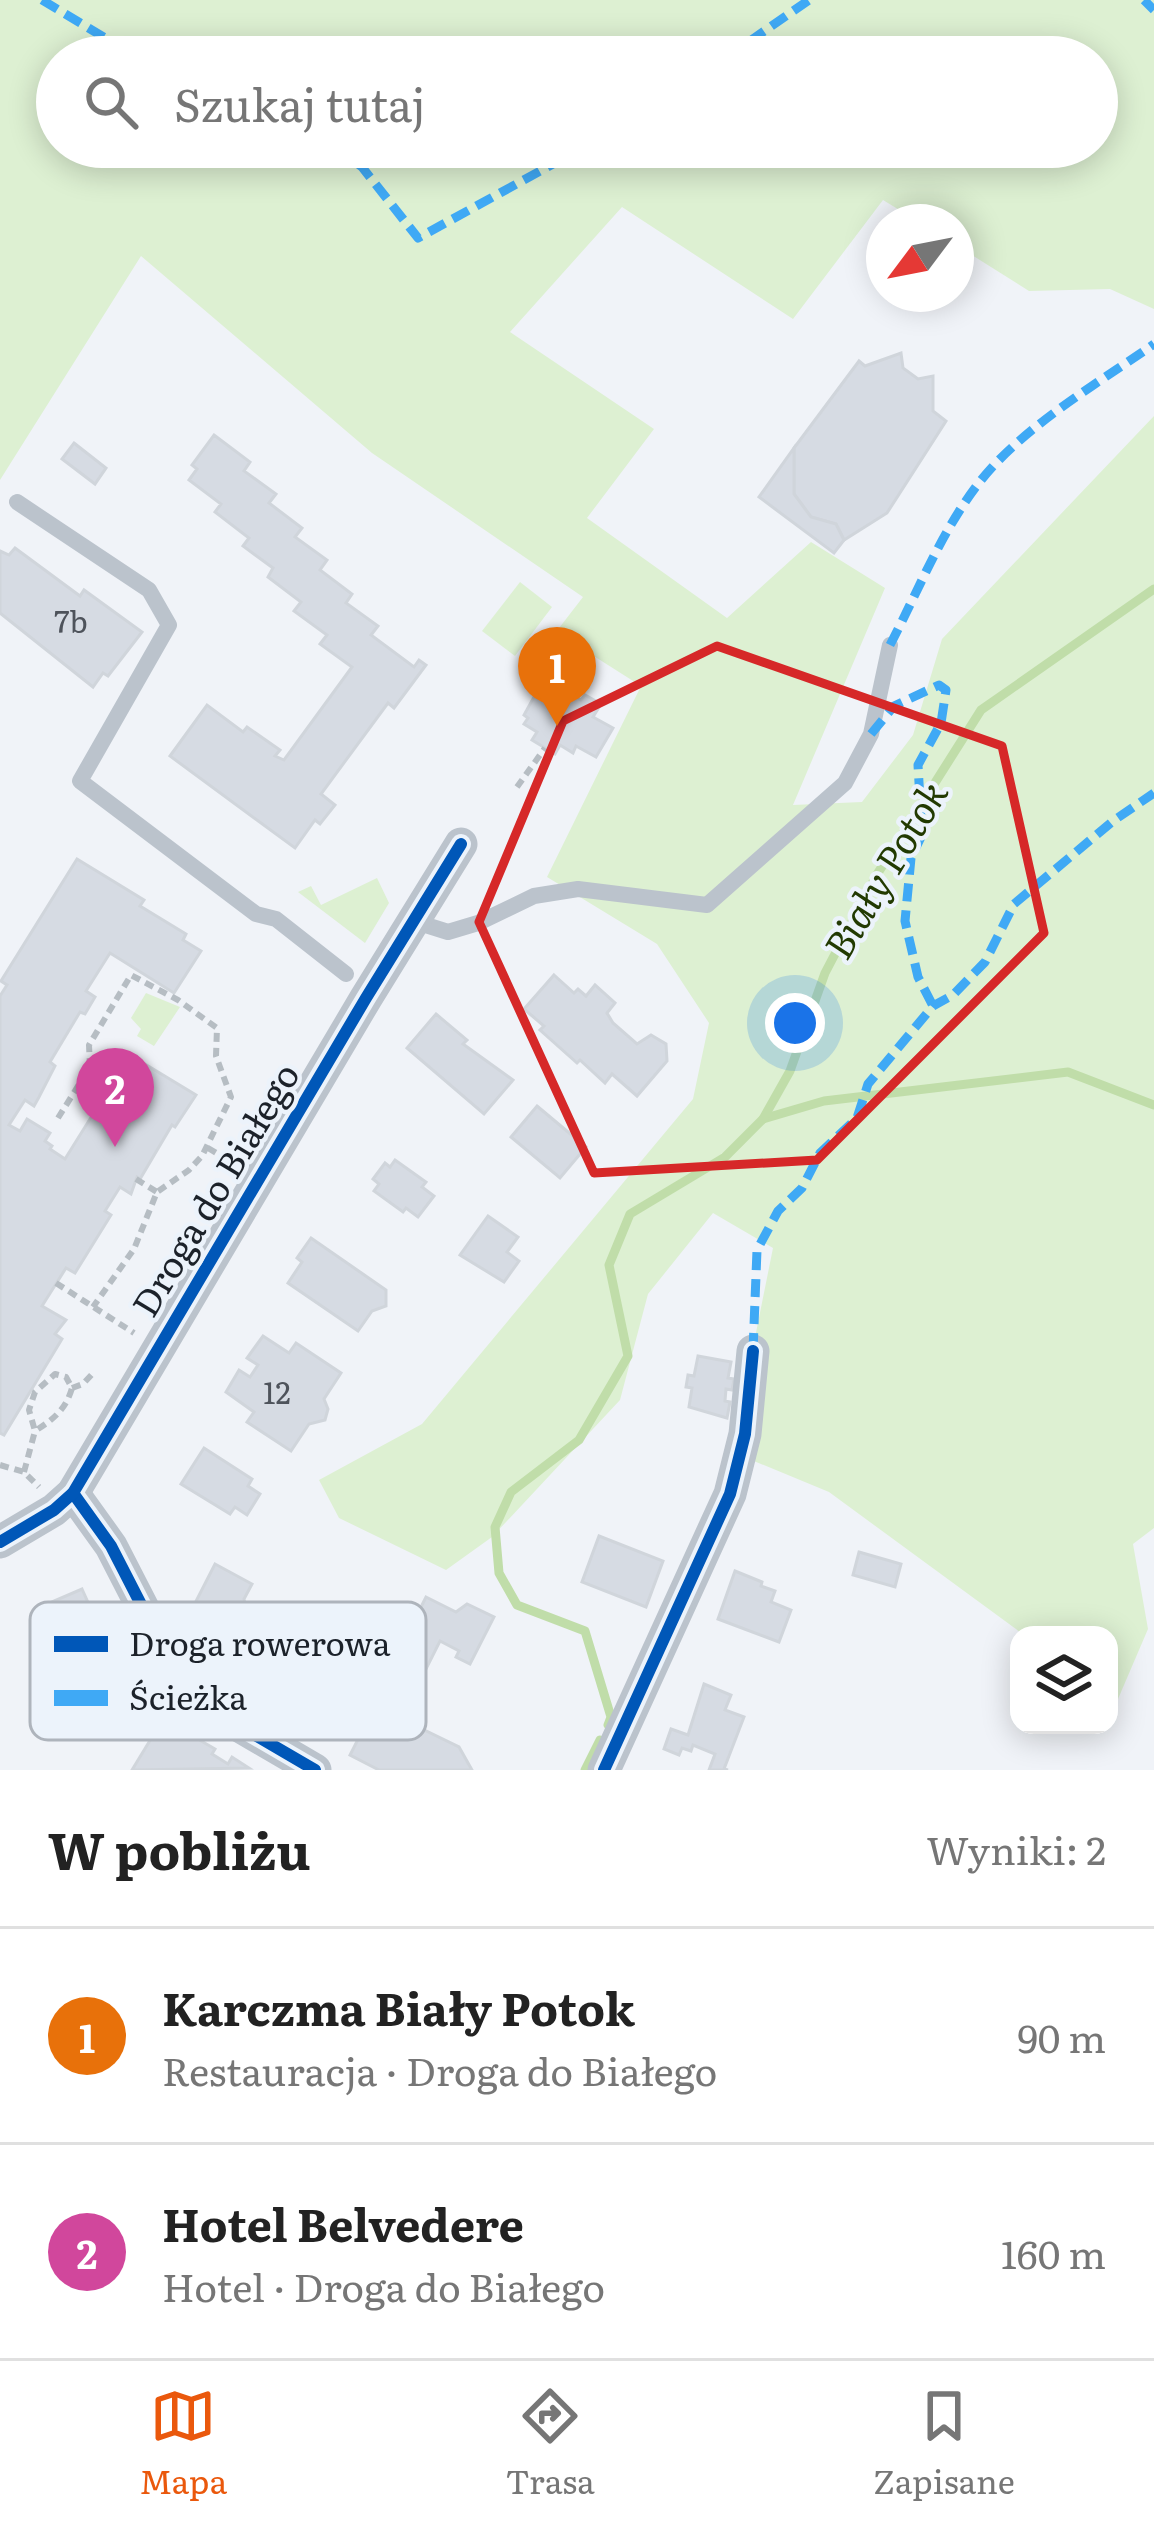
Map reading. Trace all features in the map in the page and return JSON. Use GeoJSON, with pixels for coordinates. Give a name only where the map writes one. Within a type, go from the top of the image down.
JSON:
{"type":"FeatureCollection","features":[{"type":"Feature","properties":{"kind":"street","name":"Droga do Białego"},"geometry":{"type":"LineString","coordinates":[[0,1542],[54,1510],[57,1491],[461,844]]}},
{"type":"Feature","properties":{"kind":"street"},"geometry":{"type":"LineString","coordinates":[[604,1770],[730,1494],[746,1434],[753,1352]]}},
{"type":"Feature","properties":{"kind":"street"},"geometry":{"type":"LineString","coordinates":[[57,1491],[111,1546],[140,1602]]}},
{"type":"Feature","properties":{"kind":"street"},"geometry":{"type":"LineString","coordinates":[[264,1740],[315,1770]]}},
{"type":"Feature","properties":{"kind":"lane"},"geometry":{"type":"LineString","coordinates":[[16,502],[149,590],[169,625],[80,781],[256,914],[276,919],[346,974]]}},
{"type":"Feature","properties":{"kind":"lane"},"geometry":{"type":"LineString","coordinates":[[413,921],[448,932],[534,896],[578,889],[707,905],[845,784],[871,734],[890,645]]}},
{"type":"Feature","properties":{"kind":"path"},"geometry":{"type":"LineString","coordinates":[[517,788],[545,748]]}},
{"type":"Feature","properties":{"kind":"path"},"geometry":{"type":"LineString","coordinates":[[58,1118],[90,1067],[88,1045],[131,975],[217,1028],[216,1056],[231,1097],[207,1148],[189,1170],[157,1192],[134,1249],[93,1307]]}},
{"type":"Feature","properties":{"kind":"path"},"geometry":{"type":"LineString","coordinates":[[207,1148],[241,1168]]}},
{"type":"Feature","properties":{"kind":"path"},"geometry":{"type":"LineString","coordinates":[[136,1179],[157,1192]]}},
{"type":"Feature","properties":{"kind":"path"},"geometry":{"type":"LineString","coordinates":[[56,1283],[124,1326]]}},
{"type":"Feature","properties":{"kind":"path"},"geometry":{"type":"LineString","coordinates":[[35,1431],[56,1418],[72,1388],[94,1372]]}},
{"type":"Feature","properties":{"kind":"path"},"geometry":{"type":"LineString","coordinates":[[24,1472],[35,1431],[28,1410],[35,1392],[56,1374],[66,1377],[72,1388]]}},
{"type":"Feature","properties":{"kind":"path"},"geometry":{"type":"LineString","coordinates":[[1,1463],[57,1491]]}},
{"type":"Feature","properties":{"kind":"highlighted area"},"geometry":{"type":"Polygon","coordinates":[[[717,646],[1002,746],[1044,933],[817,1160],[594,1173],[479,922],[563,721],[717,646]]]}},
{"type":"Feature","properties":{"kind":"green space"},"geometry":{"type":"Polygon","coordinates":[[[0,0],[1154,0],[1154,309],[1110,289],[1029,291],[974,256],[974,204],[890,204],[883,200],[866,204],[866,222],[793,319],[622,207],[510,332],[654,429],[587,518],[727,618],[811,542],[885,588],[793,805],[862,802],[913,735],[942,639],[1154,416],[1154,1528],[1133,1544],[1148,1629],[1118,1699],[1118,1626],[1012,1626],[829,1492],[732,1452],[773,1248],[713,1213],[648,1294],[620,1400],[492,1537],[446,1570],[339,1518],[319,1480],[422,1424],[693,1099],[709,1023],[657,944],[547,877],[641,686],[556,632],[583,597],[372,453],[141,256],[0,480],[0,0]]]}},
{"type":"Feature","properties":{"kind":"green space"},"geometry":{"type":"Polygon","coordinates":[[[520,582],[552,607],[515,656],[482,631],[520,582]]]}},
{"type":"Feature","properties":{"kind":"green space"},"geometry":{"type":"Polygon","coordinates":[[[377,878],[389,903],[365,943],[298,892],[311,886],[321,905],[377,878]]]}},
{"type":"Feature","properties":{"kind":"green space"},"geometry":{"type":"Polygon","coordinates":[[[146,993],[180,1007],[154,1046],[137,1036],[141,1029],[131,1018],[146,993]]]}},
{"type":"Feature","properties":{"kind":"building"},"geometry":{"type":"Polygon","coordinates":[[[901,353],[903,368],[918,379],[933,376],[933,411],[946,421],[887,513],[844,540],[836,524],[811,517],[794,494],[794,448],[859,361],[865,366],[901,353]]]}},
{"type":"Feature","properties":{"kind":"building"},"geometry":{"type":"Polygon","coordinates":[[[214,435],[250,462],[244,471],[276,494],[269,503],[302,528],[295,537],[327,560],[320,570],[352,594],[346,603],[378,626],[371,635],[414,667],[419,660],[426,665],[394,708],[388,703],[321,794],[335,805],[320,824],[315,820],[295,848],[170,756],[207,705],[243,732],[247,727],[280,750],[275,756],[284,760],[352,667],[320,644],[327,635],[294,611],[301,602],[268,577],[273,568],[243,546],[249,538],[215,512],[221,504],[189,480],[197,469],[192,465],[214,435]]]}},
{"type":"Feature","properties":{"kind":"building"},"geometry":{"type":"Polygon","coordinates":[[[74,443],[106,468],[95,484],[62,459],[74,443]]]}},
{"type":"Feature","properties":{"kind":"building"},"geometry":{"type":"Polygon","coordinates":[[[794,448],[794,494],[811,517],[836,524],[844,540],[834,553],[759,497],[794,448]]]}},
{"type":"Feature","properties":{"kind":"building"},"geometry":{"type":"Polygon","coordinates":[[[15,548],[80,596],[84,590],[142,632],[108,676],[103,673],[93,687],[0,613],[0,551],[9,555],[15,548]]]}},
{"type":"Feature","properties":{"kind":"building"},"geometry":{"type":"Polygon","coordinates":[[[553,676],[581,700],[585,695],[601,704],[593,717],[613,728],[596,757],[576,746],[573,753],[560,745],[555,754],[532,740],[537,732],[524,724],[528,718],[524,715],[540,686],[545,689],[553,676]]]}},
{"type":"Feature","properties":{"kind":"building"},"geometry":{"type":"Polygon","coordinates":[[[77,859],[144,900],[140,906],[186,934],[183,940],[201,951],[174,993],[110,953],[86,991],[95,997],[85,1014],[80,1012],[50,1062],[55,1066],[34,1106],[25,1100],[9,1125],[20,1131],[27,1119],[50,1133],[45,1141],[65,1159],[130,1055],[196,1095],[140,1179],[137,1177],[131,1194],[120,1187],[105,1211],[111,1215],[75,1273],[66,1268],[42,1306],[66,1320],[55,1334],[62,1339],[4,1435],[0,1433],[0,996],[7,985],[1,981],[77,859]]]}},
{"type":"Feature","properties":{"kind":"building"},"geometry":{"type":"Polygon","coordinates":[[[554,975],[574,993],[578,989],[586,996],[595,985],[615,1003],[607,1013],[613,1023],[637,1044],[651,1035],[666,1044],[667,1061],[637,1096],[612,1074],[605,1083],[580,1060],[577,1063],[524,1009],[554,975]]]}},
{"type":"Feature","properties":{"kind":"building"},"geometry":{"type":"Polygon","coordinates":[[[436,1014],[467,1040],[463,1044],[513,1080],[484,1114],[407,1048],[436,1014]]]}},
{"type":"Feature","properties":{"kind":"building"},"geometry":{"type":"Polygon","coordinates":[[[537,1106],[586,1147],[560,1178],[511,1137],[537,1106]]]}},
{"type":"Feature","properties":{"kind":"building"},"geometry":{"type":"Polygon","coordinates":[[[395,1160],[426,1182],[422,1187],[434,1196],[418,1217],[374,1191],[379,1184],[373,1179],[385,1163],[390,1167],[395,1160]]]}},
{"type":"Feature","properties":{"kind":"building"},"geometry":{"type":"Polygon","coordinates":[[[488,1216],[518,1237],[507,1252],[519,1261],[504,1282],[460,1255],[488,1216]]]}},
{"type":"Feature","properties":{"kind":"building"},"geometry":{"type":"Polygon","coordinates":[[[311,1238],[386,1290],[386,1306],[372,1311],[358,1331],[288,1283],[311,1238]]]}},
{"type":"Feature","properties":{"kind":"building"},"geometry":{"type":"Polygon","coordinates":[[[263,1336],[289,1353],[296,1343],[341,1373],[324,1399],[325,1420],[309,1424],[291,1451],[247,1422],[254,1412],[226,1392],[239,1370],[250,1377],[258,1365],[247,1358],[263,1336]]]}},
{"type":"Feature","properties":{"kind":"building"},"geometry":{"type":"Polygon","coordinates":[[[698,1356],[731,1362],[728,1378],[734,1379],[732,1390],[726,1389],[727,1418],[689,1407],[688,1375],[694,1376],[698,1356]]]}},
{"type":"Feature","properties":{"kind":"building"},"geometry":{"type":"Polygon","coordinates":[[[204,1448],[252,1479],[248,1486],[260,1494],[247,1515],[235,1507],[230,1514],[181,1484],[204,1448]]]}},
{"type":"Feature","properties":{"kind":"building"},"geometry":{"type":"Polygon","coordinates":[[[599,1536],[663,1561],[646,1607],[582,1582],[599,1536]]]}},
{"type":"Feature","properties":{"kind":"building"},"geometry":{"type":"Polygon","coordinates":[[[859,1552],[901,1564],[895,1587],[853,1575],[859,1552]]]}},
{"type":"Feature","properties":{"kind":"building"},"geometry":{"type":"Polygon","coordinates":[[[215,1564],[252,1584],[245,1602],[196,1602],[215,1564]]]}},
{"type":"Feature","properties":{"kind":"building"},"geometry":{"type":"Polygon","coordinates":[[[735,1571],[775,1591],[771,1602],[791,1610],[779,1642],[718,1619],[735,1571]]]}},
{"type":"Feature","properties":{"kind":"building"},"geometry":{"type":"Polygon","coordinates":[[[82,1589],[88,1602],[52,1602],[82,1589]]]}},
{"type":"Feature","properties":{"kind":"building"},"geometry":{"type":"Polygon","coordinates":[[[426,1597],[456,1612],[467,1604],[494,1617],[470,1664],[456,1657],[459,1651],[440,1641],[426,1669],[426,1597]]]}},
{"type":"Feature","properties":{"kind":"building"},"geometry":{"type":"Polygon","coordinates":[[[704,1684],[731,1695],[725,1710],[744,1717],[724,1769],[728,1770],[709,1770],[715,1754],[693,1745],[691,1751],[682,1748],[679,1755],[664,1749],[671,1729],[688,1735],[704,1684]]]}},
{"type":"Feature","properties":{"kind":"building"},"geometry":{"type":"Polygon","coordinates":[[[426,1731],[459,1747],[472,1770],[379,1770],[350,1755],[358,1740],[426,1740],[426,1731]]]}},
{"type":"Feature","properties":{"kind":"building"},"geometry":{"type":"Polygon","coordinates":[[[150,1740],[200,1740],[228,1764],[232,1757],[249,1768],[132,1770],[150,1740]]]}},
{"type":"Feature","properties":{"kind":"waterway","name":"Biały Potok"},"geometry":{"type":"LineString","coordinates":[[608,1725],[611,1717],[585,1631],[517,1605],[499,1573],[495,1527],[511,1492],[579,1440],[628,1356],[609,1265],[630,1214],[725,1157],[763,1119],[790,1071],[825,973],[876,876],[981,710],[1154,589]]}},
{"type":"Feature","properties":{"kind":"waterway"},"geometry":{"type":"LineString","coordinates":[[763,1119],[824,1101],[1068,1072],[1154,1105]]}},
{"type":"Feature","properties":{"kind":"waterway","name":"Biały Potok"},"geometry":{"type":"LineString","coordinates":[[585,1770],[600,1740]]}},
{"type":"Feature","properties":{"kind":"marked path"},"geometry":{"type":"LineString","coordinates":[[42,0],[102,36]]}},
{"type":"Feature","properties":{"kind":"marked path"},"geometry":{"type":"LineString","coordinates":[[757,36],[809,0]]}},
{"type":"Feature","properties":{"kind":"marked path"},"geometry":{"type":"LineString","coordinates":[[1144,0],[1154,10]]}},
{"type":"Feature","properties":{"kind":"marked path"},"geometry":{"type":"LineString","coordinates":[[363,168],[418,238],[546,168]]}},
{"type":"Feature","properties":{"kind":"marked path"},"geometry":{"type":"LineString","coordinates":[[890,645],[951,525],[998,461],[1073,399],[1154,344]]}},
{"type":"Feature","properties":{"kind":"marked path"},"geometry":{"type":"LineString","coordinates":[[871,734],[894,706],[939,685],[946,690],[941,723],[918,765],[922,835],[911,858],[905,921],[918,977],[933,1006]]}},
{"type":"Feature","properties":{"kind":"marked path"},"geometry":{"type":"LineString","coordinates":[[753,1351],[757,1250],[778,1211],[802,1188],[820,1153],[857,1118],[868,1084],[933,1006],[953,995],[985,962],[1014,904],[1154,793]]}},
{"type":"Feature","properties":{"kind":"cycle path"},"geometry":{"type":"LineString","coordinates":[[0,1542],[73,1493],[461,844]]}},
{"type":"Feature","properties":{"kind":"cycle path"},"geometry":{"type":"LineString","coordinates":[[604,1770],[730,1494],[745,1434],[753,1351]]}},
{"type":"Feature","properties":{"kind":"cycle path"},"geometry":{"type":"LineString","coordinates":[[73,1493],[111,1546],[140,1602]]}},
{"type":"Feature","properties":{"kind":"cycle path"},"geometry":{"type":"LineString","coordinates":[[264,1740],[315,1770]]}},
{"type":"Feature","properties":{"kind":"place","name":"Karczma Biały Potok"},"geometry":{"type":"Point","coordinates":[557,726]}},
{"type":"Feature","properties":{"kind":"place","name":"Hotel Belvedere"},"geometry":{"type":"Point","coordinates":[115,1147]}}]}
